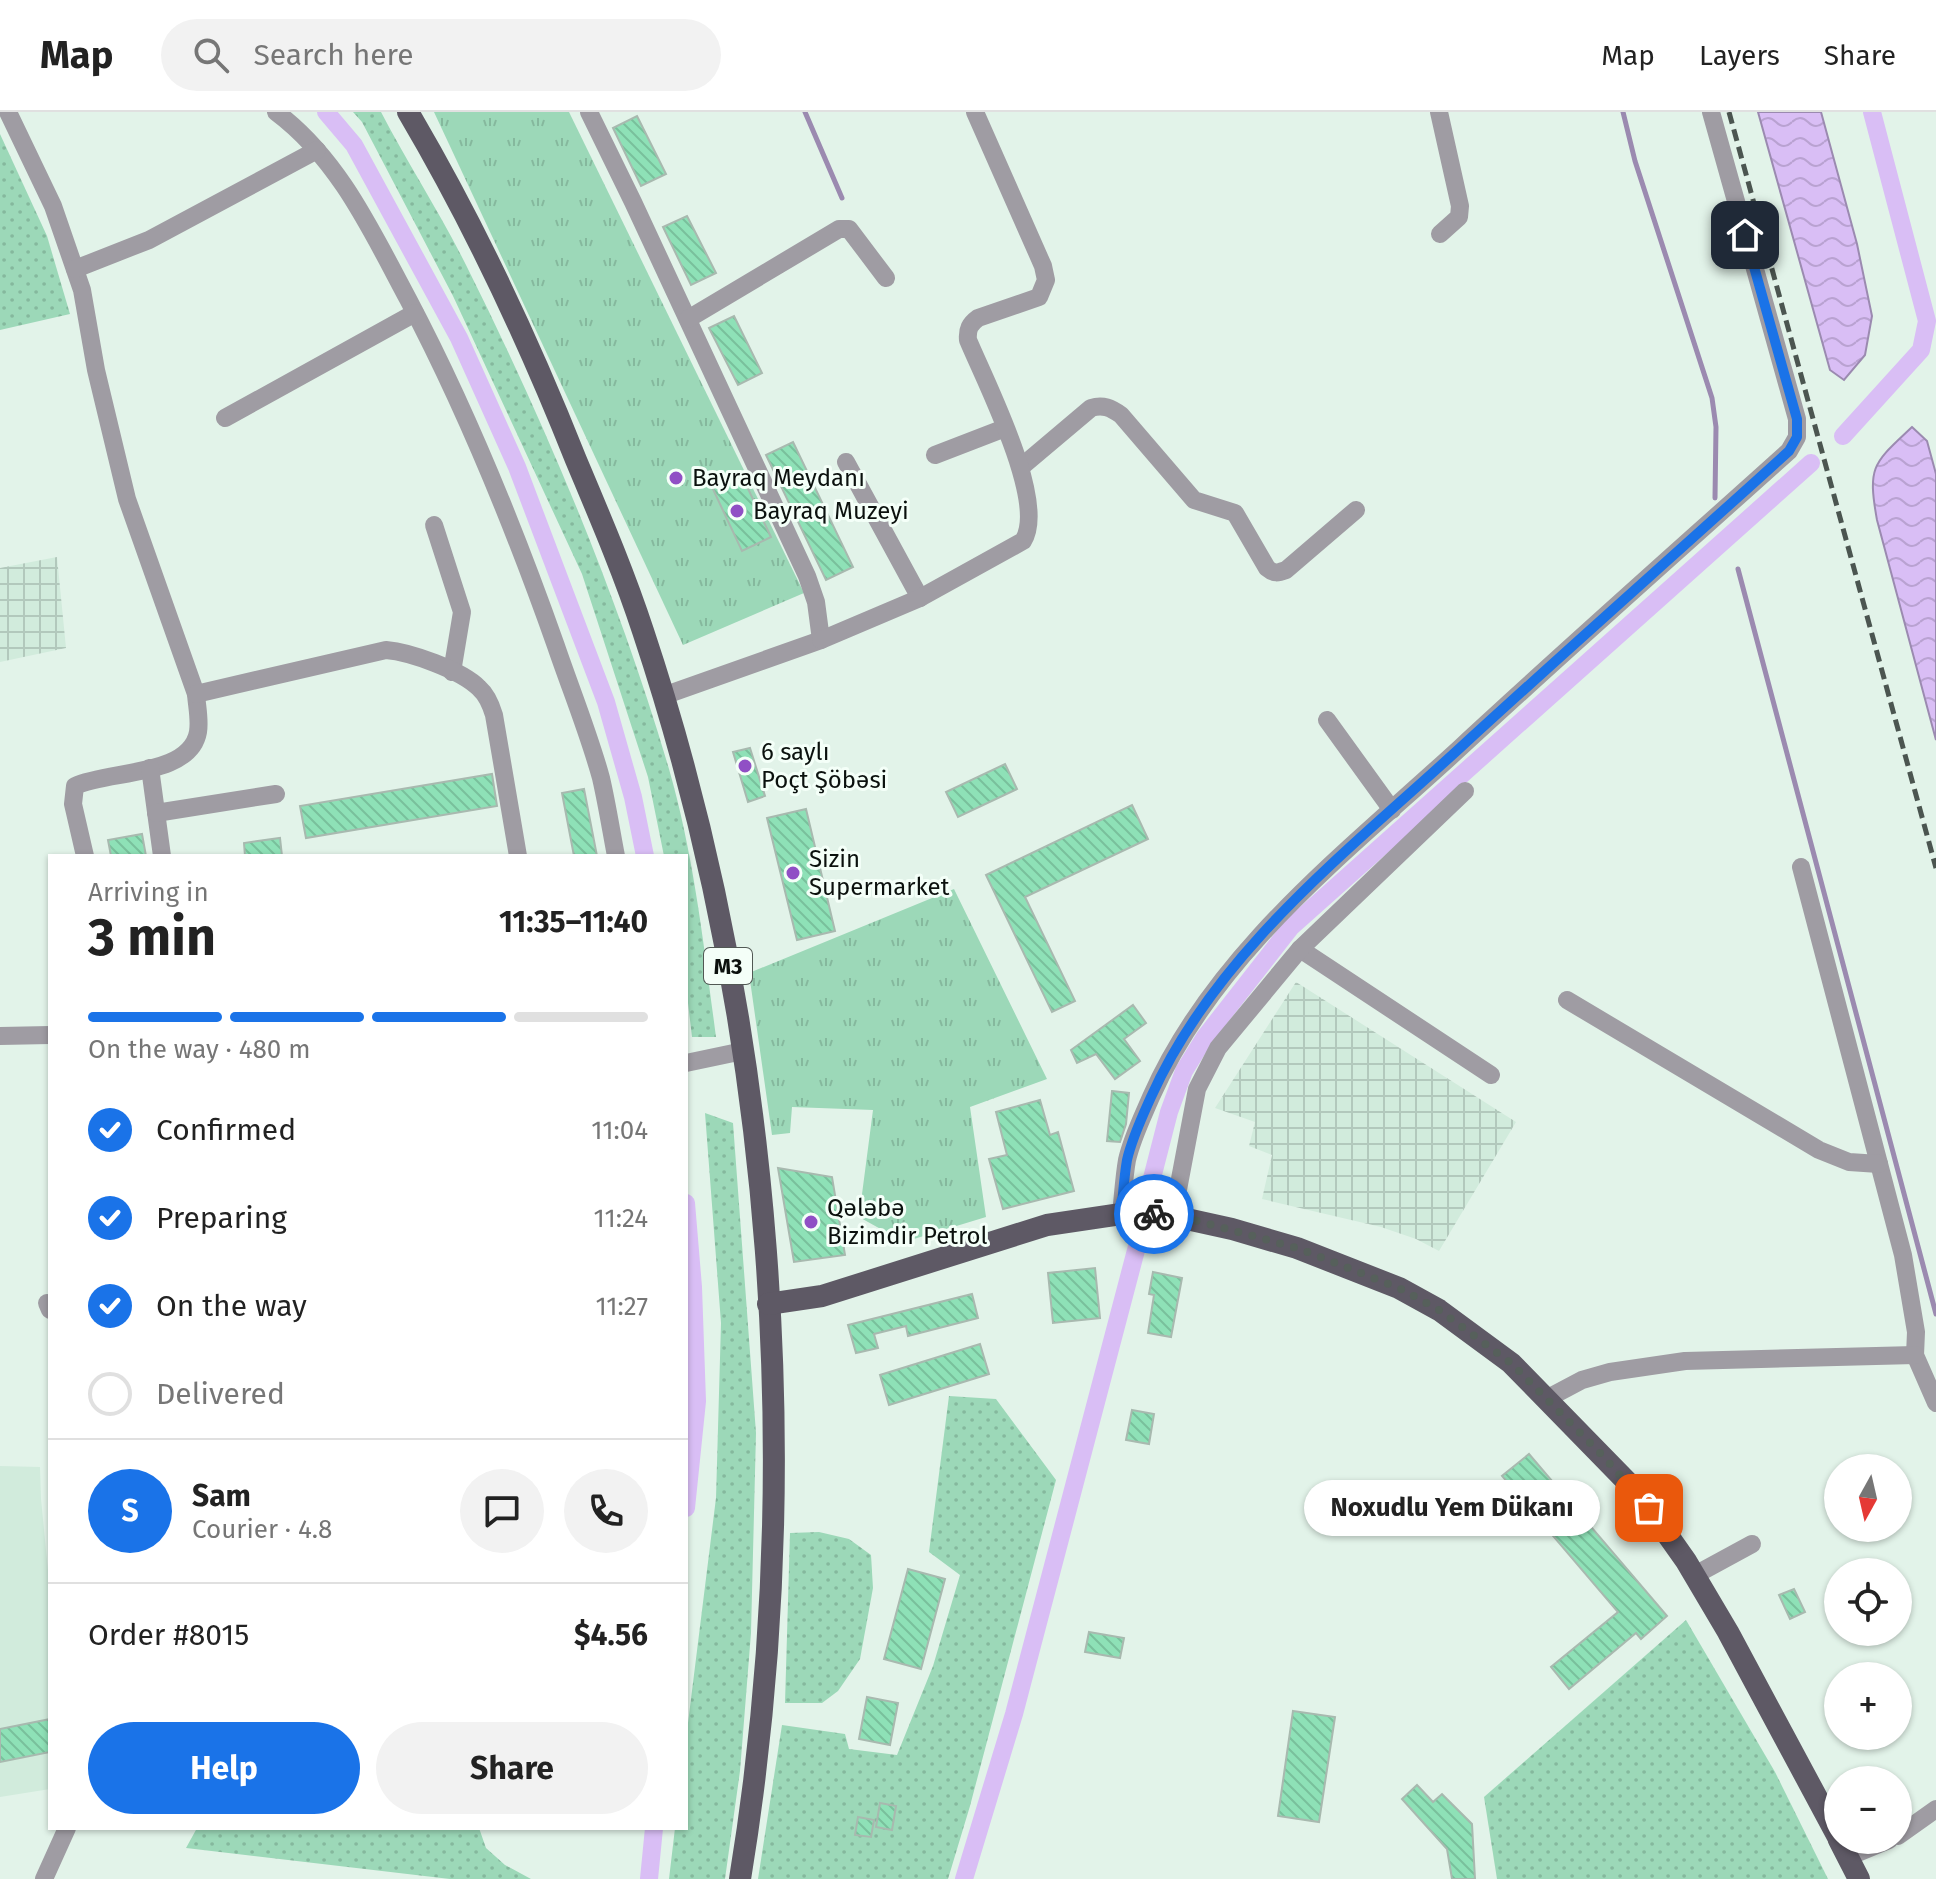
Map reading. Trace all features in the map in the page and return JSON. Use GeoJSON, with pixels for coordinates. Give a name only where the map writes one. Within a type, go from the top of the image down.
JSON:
{"type":"FeatureCollection","features":[{"type":"Feature","properties":{"kind":"main road","name":"M3"},"geometry":{"type":"LineString","coordinates":[[408,112],[478,236],[541,374],[643,630],[702,840],[743,1051],[757,1157],[773,1425],[770,1591],[762,1709],[740,1879]]}},
{"type":"Feature","properties":{"kind":"main road"},"geometry":{"type":"LineString","coordinates":[[768,1304],[822,1296],[1047,1225],[1121,1214],[1173,1216],[1232,1229],[1297,1248],[1399,1288],[1439,1310],[1511,1363],[1638,1493],[1695,1575],[1769,1705],[1824,1810]]}},
{"type":"Feature","properties":{"kind":"main road"},"geometry":{"type":"LineString","coordinates":[[1846,1854],[1859,1879]]}},
{"type":"Feature","properties":{"kind":"street"},"geometry":{"type":"LineString","coordinates":[[8,112],[53,206],[82,290],[96,370],[127,499],[196,694],[198,725],[193,745],[182,757],[168,764],[75,786],[73,804],[85,854]]}},
{"type":"Feature","properties":{"kind":"street"},"geometry":{"type":"LineString","coordinates":[[276,112],[300,131],[339,176],[376,239],[468,420],[524,554],[600,776],[616,854]]}},
{"type":"Feature","properties":{"kind":"street"},"geometry":{"type":"LineString","coordinates":[[589,112],[807,576],[816,602],[821,640]]}},
{"type":"Feature","properties":{"kind":"street"},"geometry":{"type":"LineString","coordinates":[[663,696],[821,640],[920,598],[1023,541],[1028,533],[1030,521],[1021,467],[967,331],[978,318],[1039,297],[1046,280],[1043,266],[975,112]]}},
{"type":"Feature","properties":{"kind":"street"},"geometry":{"type":"LineString","coordinates":[[1439,112],[1460,206],[1459,217],[1440,234]]}},
{"type":"Feature","properties":{"kind":"street"},"geometry":{"type":"LineString","coordinates":[[1121,1214],[1127,1160],[1162,1071],[1225,975],[1272,921],[1789,451],[1797,437],[1797,419],[1711,112]]}},
{"type":"Feature","properties":{"kind":"street"},"geometry":{"type":"LineString","coordinates":[[75,269],[149,240],[317,150]]}},
{"type":"Feature","properties":{"kind":"street"},"geometry":{"type":"LineString","coordinates":[[688,319],[839,229],[849,229],[857,237],[886,278]]}},
{"type":"Feature","properties":{"kind":"street"},"geometry":{"type":"LineString","coordinates":[[225,418],[415,313]]}},
{"type":"Feature","properties":{"kind":"street"},"geometry":{"type":"LineString","coordinates":[[1021,467],[1091,408],[1099,405],[1110,408],[1121,415],[1194,500],[1235,513],[1267,568],[1279,573],[1356,510]]}},
{"type":"Feature","properties":{"kind":"street"},"geometry":{"type":"LineString","coordinates":[[935,455],[1005,428]]}},
{"type":"Feature","properties":{"kind":"street"},"geometry":{"type":"LineString","coordinates":[[846,462],[920,598]]}},
{"type":"Feature","properties":{"kind":"street"},"geometry":{"type":"LineString","coordinates":[[434,525],[462,612],[452,672]]}},
{"type":"Feature","properties":{"kind":"street"},"geometry":{"type":"LineString","coordinates":[[196,694],[386,650],[399,651],[452,672],[480,688],[490,702],[518,854]]}},
{"type":"Feature","properties":{"kind":"street"},"geometry":{"type":"LineString","coordinates":[[1327,720],[1392,810]]}},
{"type":"Feature","properties":{"kind":"street"},"geometry":{"type":"LineString","coordinates":[[150,768],[162,854]]}},
{"type":"Feature","properties":{"kind":"street"},"geometry":{"type":"LineString","coordinates":[[1173,1216],[1197,1089],[1218,1048],[1300,949],[1465,791]]}},
{"type":"Feature","properties":{"kind":"street"},"geometry":{"type":"LineString","coordinates":[[156,813],[276,794]]}},
{"type":"Feature","properties":{"kind":"street"},"geometry":{"type":"LineString","coordinates":[[1801,867],[1903,1255],[1916,1332],[1915,1355],[1936,1403]]}},
{"type":"Feature","properties":{"kind":"street"},"geometry":{"type":"LineString","coordinates":[[1300,949],[1491,1075]]}},
{"type":"Feature","properties":{"kind":"street"},"geometry":{"type":"LineString","coordinates":[[1567,1000],[1819,1150],[1849,1162],[1879,1164]]}},
{"type":"Feature","properties":{"kind":"street"},"geometry":{"type":"LineString","coordinates":[[0,1036],[48,1035]]}},
{"type":"Feature","properties":{"kind":"street"},"geometry":{"type":"LineString","coordinates":[[688,1063],[743,1051]]}},
{"type":"Feature","properties":{"kind":"street"},"geometry":{"type":"LineString","coordinates":[[1548,1398],[1582,1380],[1662,1364],[1915,1355]]}},
{"type":"Feature","properties":{"kind":"street"},"geometry":{"type":"LineString","coordinates":[[1695,1575],[1752,1544]]}},
{"type":"Feature","properties":{"kind":"street"},"geometry":{"type":"LineString","coordinates":[[1912,1826],[1936,1809]]}},
{"type":"Feature","properties":{"kind":"street"},"geometry":{"type":"LineString","coordinates":[[44,1879],[66,1830]]}},
{"type":"Feature","properties":{"kind":"shaded area"},"geometry":{"type":"Polygon","coordinates":[[[57,557],[66,648],[0,662],[0,568],[57,557]]]}},
{"type":"Feature","properties":{"kind":"shaded area"},"geometry":{"type":"Polygon","coordinates":[[[1296,982],[1516,1122],[1439,1251],[1381,1227],[1262,1199],[1272,1155],[1249,1146],[1255,1122],[1215,1108],[1296,982]]]}},
{"type":"Feature","properties":{"kind":"shaded area"},"geometry":{"type":"Polygon","coordinates":[[[0,1466],[40,1467],[48,1571],[48,1789],[0,1797],[0,1466]]]}},
{"type":"Feature","properties":{"kind":"green space"},"geometry":{"type":"Polygon","coordinates":[[[353,112],[381,112],[456,246],[525,388],[604,576],[649,704],[678,802],[685,835],[697,902],[716,1037],[692,1037],[688,1003],[688,854],[664,854],[648,777],[582,574],[453,296],[362,122],[353,112]]]}},
{"type":"Feature","properties":{"kind":"green space"},"geometry":{"type":"Polygon","coordinates":[[[434,112],[569,112],[804,593],[683,645],[434,112]]]}},
{"type":"Feature","properties":{"kind":"green space"},"geometry":{"type":"Polygon","coordinates":[[[0,134],[47,236],[70,314],[0,330],[0,134]]]}},
{"type":"Feature","properties":{"kind":"green space"},"geometry":{"type":"Polygon","coordinates":[[[954,889],[1047,1079],[970,1107],[986,1217],[904,1242],[859,1217],[873,1110],[792,1107],[790,1133],[772,1135],[749,973],[954,889]]]}},
{"type":"Feature","properties":{"kind":"green space"},"geometry":{"type":"Polygon","coordinates":[[[705,1113],[733,1123],[756,1433],[751,1633],[740,1771],[725,1879],[669,1879],[675,1830],[688,1830],[688,1723],[716,1498],[721,1323],[705,1113]]]}},
{"type":"Feature","properties":{"kind":"green space"},"geometry":{"type":"Polygon","coordinates":[[[949,1396],[996,1399],[1056,1480],[948,1879],[758,1879],[782,1725],[845,1734],[849,1749],[897,1755],[933,1666],[960,1575],[929,1552],[949,1396]]]}},
{"type":"Feature","properties":{"kind":"green space"},"geometry":{"type":"Polygon","coordinates":[[[819,1532],[849,1539],[871,1555],[873,1588],[860,1659],[838,1691],[822,1703],[785,1703],[790,1533],[819,1532]]]}},
{"type":"Feature","properties":{"kind":"green space"},"geometry":{"type":"Polygon","coordinates":[[[1686,1620],[1775,1772],[1828,1879],[1497,1879],[1484,1797],[1686,1620]]]}},
{"type":"Feature","properties":{"kind":"green space"},"geometry":{"type":"Polygon","coordinates":[[[196,1830],[480,1830],[486,1848],[505,1865],[531,1879],[450,1879],[186,1848],[196,1830]]]}},
{"type":"Feature","properties":{"kind":"water"},"geometry":{"type":"Polygon","coordinates":[[[1758,112],[1821,112],[1857,244],[1872,316],[1865,355],[1844,380],[1830,370],[1758,112]]]}},
{"type":"Feature","properties":{"kind":"water"},"geometry":{"type":"Polygon","coordinates":[[[1912,427],[1927,441],[1936,474],[1936,740],[1874,502],[1876,466],[1912,427]]]}},
{"type":"Feature","properties":{"kind":"building"},"geometry":{"type":"Polygon","coordinates":[[[637,116],[666,174],[641,186],[613,128],[637,116]]]}},
{"type":"Feature","properties":{"kind":"building"},"geometry":{"type":"Polygon","coordinates":[[[687,216],[716,273],[691,285],[663,227],[687,216]]]}},
{"type":"Feature","properties":{"kind":"building"},"geometry":{"type":"Polygon","coordinates":[[[734,316],[762,373],[738,385],[709,328],[734,316]]]}},
{"type":"Feature","properties":{"kind":"building"},"geometry":{"type":"Polygon","coordinates":[[[793,442],[853,567],[826,580],[766,455],[793,442]]]}},
{"type":"Feature","properties":{"kind":"building"},"geometry":{"type":"Polygon","coordinates":[[[741,474],[771,537],[742,551],[712,487],[741,474]]]}},
{"type":"Feature","properties":{"kind":"building"},"geometry":{"type":"Polygon","coordinates":[[[750,748],[765,796],[748,802],[733,752],[750,748]]]}},
{"type":"Feature","properties":{"kind":"building"},"geometry":{"type":"Polygon","coordinates":[[[1005,764],[1017,789],[958,817],[946,792],[1005,764]]]}},
{"type":"Feature","properties":{"kind":"building"},"geometry":{"type":"Polygon","coordinates":[[[492,774],[497,806],[306,838],[300,806],[492,774]]]}},
{"type":"Feature","properties":{"kind":"building"},"geometry":{"type":"Polygon","coordinates":[[[584,789],[597,854],[574,854],[562,793],[584,789]]]}},
{"type":"Feature","properties":{"kind":"building"},"geometry":{"type":"Polygon","coordinates":[[[1132,805],[1148,839],[1025,897],[1075,1001],[1052,1012],[986,875],[1132,805]]]}},
{"type":"Feature","properties":{"kind":"building"},"geometry":{"type":"Polygon","coordinates":[[[806,809],[835,931],[797,940],[767,818],[806,809]]]}},
{"type":"Feature","properties":{"kind":"building"},"geometry":{"type":"Polygon","coordinates":[[[142,834],[146,854],[111,854],[108,840],[142,834]]]}},
{"type":"Feature","properties":{"kind":"building"},"geometry":{"type":"Polygon","coordinates":[[[280,838],[282,854],[245,854],[244,843],[280,838]]]}},
{"type":"Feature","properties":{"kind":"building"},"geometry":{"type":"Polygon","coordinates":[[[1133,1005],[1146,1023],[1124,1039],[1140,1061],[1115,1079],[1096,1054],[1077,1063],[1071,1050],[1133,1005]]]}},
{"type":"Feature","properties":{"kind":"building"},"geometry":{"type":"Polygon","coordinates":[[[1112,1091],[1129,1093],[1126,1124],[1120,1142],[1107,1141],[1112,1091]]]}},
{"type":"Feature","properties":{"kind":"building"},"geometry":{"type":"Polygon","coordinates":[[[1040,1100],[1050,1135],[1058,1132],[1074,1191],[1003,1209],[989,1159],[1007,1155],[996,1112],[1040,1100]]]}},
{"type":"Feature","properties":{"kind":"building"},"geometry":{"type":"Polygon","coordinates":[[[778,1168],[832,1177],[845,1255],[794,1262],[778,1168]]]}},
{"type":"Feature","properties":{"kind":"building"},"geometry":{"type":"Polygon","coordinates":[[[1095,1268],[1100,1318],[1053,1323],[1048,1273],[1095,1268]]]}},
{"type":"Feature","properties":{"kind":"building"},"geometry":{"type":"Polygon","coordinates":[[[1153,1272],[1182,1278],[1171,1337],[1148,1333],[1154,1295],[1149,1294],[1153,1272]]]}},
{"type":"Feature","properties":{"kind":"building"},"geometry":{"type":"Polygon","coordinates":[[[972,1294],[978,1318],[908,1336],[906,1326],[874,1334],[878,1348],[856,1353],[848,1325],[972,1294]]]}},
{"type":"Feature","properties":{"kind":"building"},"geometry":{"type":"Polygon","coordinates":[[[980,1344],[989,1374],[889,1405],[880,1375],[980,1344]]]}},
{"type":"Feature","properties":{"kind":"building"},"geometry":{"type":"Polygon","coordinates":[[[1132,1410],[1154,1414],[1149,1444],[1126,1440],[1132,1410]]]}},
{"type":"Feature","properties":{"kind":"building"},"geometry":{"type":"Polygon","coordinates":[[[1529,1454],[1667,1616],[1641,1639],[1636,1633],[1569,1689],[1551,1667],[1618,1612],[1502,1476],[1529,1454]]]}},
{"type":"Feature","properties":{"kind":"building"},"geometry":{"type":"Polygon","coordinates":[[[908,1569],[945,1579],[921,1669],[884,1659],[908,1569]]]}},
{"type":"Feature","properties":{"kind":"building"},"geometry":{"type":"Polygon","coordinates":[[[1794,1589],[1805,1612],[1790,1619],[1779,1595],[1794,1589]]]}},
{"type":"Feature","properties":{"kind":"building"},"geometry":{"type":"Polygon","coordinates":[[[1089,1632],[1124,1638],[1120,1658],[1085,1652],[1089,1632]]]}},
{"type":"Feature","properties":{"kind":"building"},"geometry":{"type":"Polygon","coordinates":[[[867,1697],[898,1703],[890,1745],[859,1739],[867,1697]]]}},
{"type":"Feature","properties":{"kind":"building"},"geometry":{"type":"Polygon","coordinates":[[[1293,1711],[1335,1717],[1319,1822],[1278,1816],[1293,1711]]]}},
{"type":"Feature","properties":{"kind":"building"},"geometry":{"type":"Polygon","coordinates":[[[48,1719],[48,1752],[0,1762],[0,1729],[48,1719]]]}},
{"type":"Feature","properties":{"kind":"building"},"geometry":{"type":"Polygon","coordinates":[[[1417,1785],[1433,1802],[1442,1794],[1472,1824],[1475,1879],[1452,1879],[1447,1849],[1402,1799],[1417,1785]]]}},
{"type":"Feature","properties":{"kind":"building"},"geometry":{"type":"Polygon","coordinates":[[[880,1803],[896,1806],[892,1830],[876,1827],[880,1803]]]}},
{"type":"Feature","properties":{"kind":"building"},"geometry":{"type":"Polygon","coordinates":[[[858,1817],[874,1820],[871,1837],[855,1835],[858,1817]]]}},
{"type":"Feature","properties":{"kind":"waterway"},"geometry":{"type":"LineString","coordinates":[[326,112],[354,145],[459,338],[517,467],[606,702],[633,797],[645,854]]}},
{"type":"Feature","properties":{"kind":"waterway"},"geometry":{"type":"LineString","coordinates":[[805,112],[842,198]]}},
{"type":"Feature","properties":{"kind":"waterway"},"geometry":{"type":"LineString","coordinates":[[1623,112],[1635,161],[1712,398],[1716,427],[1715,498]]}},
{"type":"Feature","properties":{"kind":"waterway"},"geometry":{"type":"LineString","coordinates":[[1843,436],[1921,350],[1927,321],[1872,112]]}},
{"type":"Feature","properties":{"kind":"waterway"},"geometry":{"type":"LineString","coordinates":[[1150,1186],[1169,1112],[1184,1071],[1205,1037],[1291,927],[1811,463]]}},
{"type":"Feature","properties":{"kind":"waterway"},"geometry":{"type":"LineString","coordinates":[[1738,569],[1936,1314]]}},
{"type":"Feature","properties":{"kind":"waterway"},"geometry":{"type":"LineString","coordinates":[[688,1227],[697,1401],[688,1489]]}},
{"type":"Feature","properties":{"kind":"waterway"},"geometry":{"type":"LineString","coordinates":[[964,1879],[1014,1714],[1140,1235]]}},
{"type":"Feature","properties":{"kind":"waterway"},"geometry":{"type":"LineString","coordinates":[[649,1879],[654,1830]]}},
{"type":"Feature","properties":{"kind":"railway"},"geometry":{"type":"LineString","coordinates":[[1729,112],[1936,868]]}},
{"type":"Feature","properties":{"kind":"way so far"},"geometry":{"type":"LineString","coordinates":[[1154,1214],[1232,1229],[1297,1248],[1399,1288],[1439,1310],[1511,1363],[1548,1398],[1649,1508]]}},
{"type":"Feature","properties":{"kind":"place","name":"Bayraq Meydanı"},"geometry":{"type":"Point","coordinates":[676,478]}},
{"type":"Feature","properties":{"kind":"place","name":"Bayraq Muzeyi"},"geometry":{"type":"Point","coordinates":[737,511]}},
{"type":"Feature","properties":{"kind":"place","name":"6 saylı Poçt Şöbəsi"},"geometry":{"type":"Point","coordinates":[745,766]}},
{"type":"Feature","properties":{"kind":"place","name":"Sizin Supermarket"},"geometry":{"type":"Point","coordinates":[793,873]}},
{"type":"Feature","properties":{"kind":"place","name":"Qələbə Bizimdir Petrol"},"geometry":{"type":"Point","coordinates":[811,1222]}},
{"type":"Feature","properties":{"kind":"place","name":"Noxudlu Yem Dükanı"},"geometry":{"type":"Point","coordinates":[1649,1508]}},
{"type":"Feature","properties":{"kind":"route"},"geometry":{"type":"LineString","coordinates":[[1154,1214],[1121,1214],[1127,1160],[1162,1071],[1225,975],[1272,921],[1789,451],[1797,437],[1797,419],[1745,235]]}}]}
